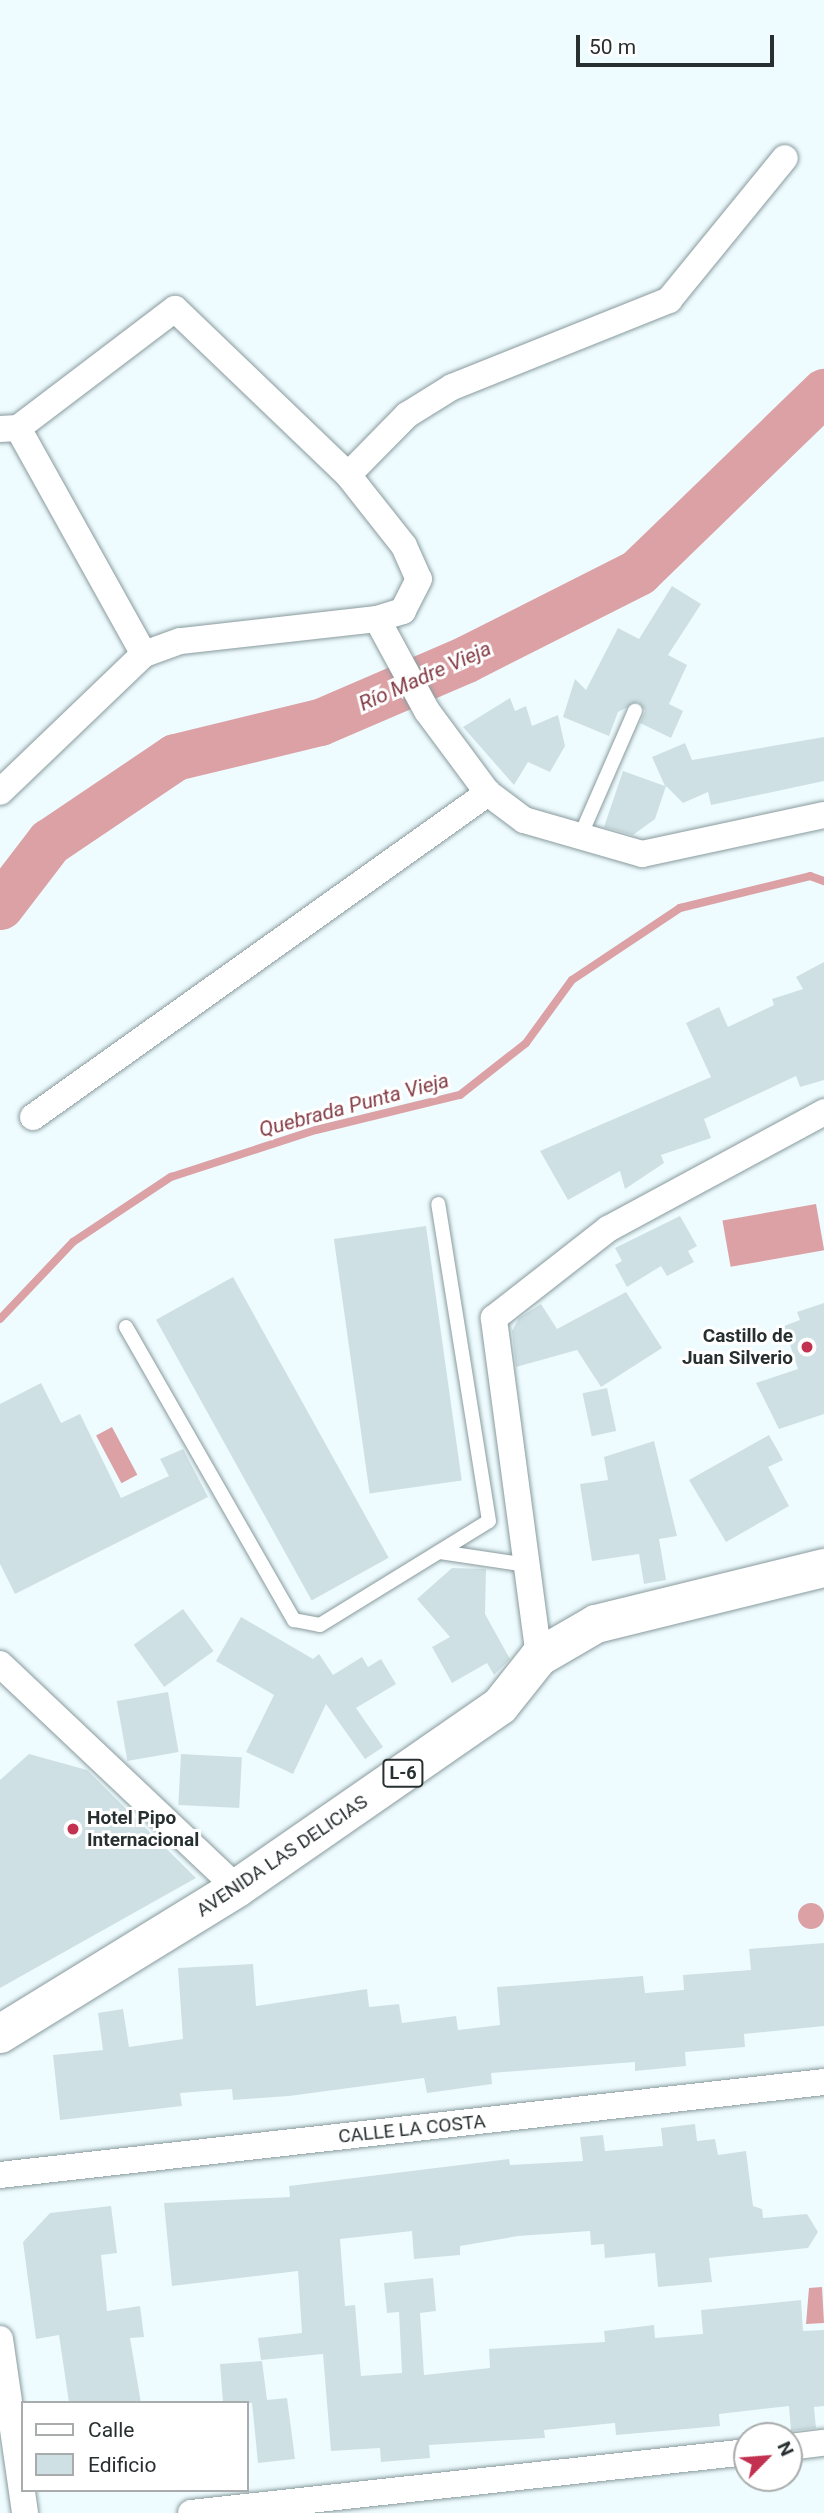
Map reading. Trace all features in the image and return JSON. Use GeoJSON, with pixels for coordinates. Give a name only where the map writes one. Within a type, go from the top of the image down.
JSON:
{"type":"FeatureCollection","features":[{"type":"Feature","properties":{"kind":"main road","name":"AVENIDA LAS DELICIAS"},"geometry":{"type":"LineString","coordinates":[[0,2034],[237,1888],[500,1706],[539,1657],[596,1624],[824,1568]]}},
{"type":"Feature","properties":{"kind":"street"},"geometry":{"type":"LineString","coordinates":[[348,475],[407,415],[452,387],[669,300],[785,158]]}},
{"type":"Feature","properties":{"kind":"street"},"geometry":{"type":"LineString","coordinates":[[0,792],[144,654],[180,641],[377,619],[403,611],[419,579],[404,546],[348,475],[174,309],[9,429],[144,654]]}},
{"type":"Feature","properties":{"kind":"street"},"geometry":{"type":"LineString","coordinates":[[377,619],[420,699],[488,793],[524,820],[579,839],[642,855],[824,815]]}},
{"type":"Feature","properties":{"kind":"street"},"geometry":{"type":"LineString","coordinates":[[33,1117],[488,793]]}},
{"type":"Feature","properties":{"kind":"street"},"geometry":{"type":"LineString","coordinates":[[539,1657],[494,1318],[608,1229],[824,1112]]}},
{"type":"Feature","properties":{"kind":"street"},"geometry":{"type":"LineString","coordinates":[[0,1664],[237,1888]]}},
{"type":"Feature","properties":{"kind":"street","name":"CALLE LA COSTA"},"geometry":{"type":"LineString","coordinates":[[0,2175],[824,2082]]}},
{"type":"Feature","properties":{"kind":"street"},"geometry":{"type":"LineString","coordinates":[[0,2339],[21,2485]]}},
{"type":"Feature","properties":{"kind":"street"},"geometry":{"type":"LineString","coordinates":[[803,2445],[824,2443]]}},
{"type":"Feature","properties":{"kind":"street"},"geometry":{"type":"LineString","coordinates":[[191,2513],[733,2454]]}},
{"type":"Feature","properties":{"kind":"street"},"geometry":{"type":"LineString","coordinates":[[22,2492],[25,2513]]}},
{"type":"Feature","properties":{"kind":"lane"},"geometry":{"type":"LineString","coordinates":[[579,839],[635,711]]}},
{"type":"Feature","properties":{"kind":"lane"},"geometry":{"type":"LineString","coordinates":[[126,1327],[294,1620],[320,1625],[489,1521],[438,1204]]}},
{"type":"Feature","properties":{"kind":"lane"},"geometry":{"type":"LineString","coordinates":[[440,1552],[527,1566]]}},
{"type":"Feature","properties":{"kind":"shaded area"},"geometry":{"type":"Polygon","coordinates":[[[816,1204],[824,1250],[731,1267],[722,1220],[816,1204]]]}},
{"type":"Feature","properties":{"kind":"shaded area"},"geometry":{"type":"Polygon","coordinates":[[[112,1427],[137,1475],[121,1483],[96,1435],[112,1427]]]}},
{"type":"Feature","properties":{"kind":"shaded area"},"geometry":{"type":"Polygon","coordinates":[[[811,1903],[820,1907],[824,1916],[820,1925],[811,1929],[802,1925],[798,1916],[802,1907],[811,1903]]]}},
{"type":"Feature","properties":{"kind":"shaded area"},"geometry":{"type":"Polygon","coordinates":[[[822,2287],[824,2323],[806,2324],[809,2288],[822,2287]]]}},
{"type":"Feature","properties":{"kind":"building"},"geometry":{"type":"Polygon","coordinates":[[[672,586],[701,604],[668,655],[687,665],[669,704],[683,711],[671,738],[640,723],[645,711],[638,702],[618,712],[609,736],[563,717],[575,679],[586,690],[618,628],[639,639],[672,586]]]}},
{"type":"Feature","properties":{"kind":"building"},"geometry":{"type":"Polygon","coordinates":[[[510,698],[515,711],[526,706],[532,726],[558,715],[565,746],[550,772],[528,762],[514,785],[463,727],[510,698]]]}},
{"type":"Feature","properties":{"kind":"building"},"geometry":{"type":"Polygon","coordinates":[[[824,737],[824,781],[711,805],[708,792],[683,803],[666,786],[655,819],[633,835],[604,827],[623,771],[665,786],[652,757],[685,743],[692,760],[824,737]]]}},
{"type":"Feature","properties":{"kind":"building"},"geometry":{"type":"Polygon","coordinates":[[[824,962],[824,1080],[800,1087],[796,1076],[704,1119],[711,1138],[661,1155],[664,1163],[625,1189],[620,1171],[568,1200],[540,1151],[711,1077],[686,1023],[719,1007],[728,1027],[774,1005],[772,999],[803,989],[796,977],[824,962]]]}},
{"type":"Feature","properties":{"kind":"building"},"geometry":{"type":"Polygon","coordinates":[[[680,1216],[697,1246],[688,1251],[694,1262],[667,1276],[661,1266],[627,1287],[615,1265],[622,1261],[615,1248],[680,1216]]]}},
{"type":"Feature","properties":{"kind":"building"},"geometry":{"type":"Polygon","coordinates":[[[426,1226],[462,1480],[370,1493],[334,1239],[426,1226]]]}},
{"type":"Feature","properties":{"kind":"building"},"geometry":{"type":"Polygon","coordinates":[[[233,1277],[389,1558],[312,1600],[156,1320],[233,1277]]]}},
{"type":"Feature","properties":{"kind":"building"},"geometry":{"type":"Polygon","coordinates":[[[626,1292],[662,1348],[601,1387],[577,1350],[516,1367],[512,1331],[519,1318],[541,1304],[557,1329],[626,1292]]]}},
{"type":"Feature","properties":{"kind":"building","name":"Castillo de Juan Silverio"},"geometry":{"type":"Polygon","coordinates":[[[824,1303],[824,1414],[779,1429],[756,1383],[798,1369],[784,1326],[800,1320],[797,1312],[824,1303]]]}},
{"type":"Feature","properties":{"kind":"building"},"geometry":{"type":"Polygon","coordinates":[[[41,1383],[61,1423],[80,1414],[121,1498],[169,1476],[160,1459],[183,1449],[208,1497],[15,1594],[0,1564],[0,1404],[41,1383]]]}},
{"type":"Feature","properties":{"kind":"building"},"geometry":{"type":"Polygon","coordinates":[[[607,1388],[616,1431],[592,1436],[583,1393],[607,1388]]]}},
{"type":"Feature","properties":{"kind":"building"},"geometry":{"type":"Polygon","coordinates":[[[769,1435],[783,1460],[768,1467],[789,1506],[726,1542],[689,1480],[769,1435]]]}},
{"type":"Feature","properties":{"kind":"building"},"geometry":{"type":"Polygon","coordinates":[[[654,1441],[677,1536],[659,1539],[666,1580],[644,1584],[639,1554],[592,1561],[580,1484],[608,1480],[604,1457],[654,1441]]]}},
{"type":"Feature","properties":{"kind":"building"},"geometry":{"type":"Polygon","coordinates":[[[452,1568],[486,1569],[485,1614],[510,1659],[494,1675],[487,1663],[452,1683],[432,1647],[450,1637],[417,1599],[452,1568]]]}},
{"type":"Feature","properties":{"kind":"building"},"geometry":{"type":"Polygon","coordinates":[[[183,1609],[214,1651],[164,1687],[134,1645],[183,1609]]]}},
{"type":"Feature","properties":{"kind":"building"},"geometry":{"type":"Polygon","coordinates":[[[241,1617],[313,1659],[319,1654],[333,1675],[362,1657],[368,1667],[381,1659],[396,1684],[356,1708],[383,1747],[365,1759],[326,1704],[293,1774],[246,1752],[274,1695],[216,1661],[241,1617]]]}},
{"type":"Feature","properties":{"kind":"building"},"geometry":{"type":"Polygon","coordinates":[[[168,1692],[179,1752],[127,1761],[117,1701],[168,1692]]]}},
{"type":"Feature","properties":{"kind":"building","name":"Hotel Pipo Internacional"},"geometry":{"type":"Polygon","coordinates":[[[29,1754],[87,1770],[196,1878],[0,1988],[0,1780],[29,1754]]]}},
{"type":"Feature","properties":{"kind":"building"},"geometry":{"type":"Polygon","coordinates":[[[181,1754],[242,1757],[239,1808],[178,1805],[181,1754]]]}},
{"type":"Feature","properties":{"kind":"building"},"geometry":{"type":"Polygon","coordinates":[[[824,1943],[824,2026],[744,2034],[745,2047],[685,2052],[686,2066],[635,2071],[635,2062],[491,2073],[492,2084],[427,2093],[424,2078],[289,2096],[233,2100],[232,2089],[180,2093],[182,2106],[60,2120],[53,2055],[103,2050],[98,2013],[123,2009],[129,2047],[183,2039],[178,1968],[253,1964],[256,2006],[367,1989],[369,2007],[399,2004],[402,2023],[456,2016],[458,2030],[500,2025],[497,1987],[643,1976],[645,1993],[684,1990],[683,1975],[751,1970],[749,1949],[824,1943]]]}},
{"type":"Feature","properties":{"kind":"building"},"geometry":{"type":"Polygon","coordinates":[[[695,2124],[697,2141],[715,2139],[718,2155],[746,2151],[753,2206],[762,2209],[763,2218],[807,2214],[818,2232],[808,2248],[709,2258],[712,2282],[658,2287],[655,2253],[605,2258],[604,2244],[591,2245],[590,2231],[518,2236],[460,2246],[460,2255],[414,2259],[412,2231],[340,2239],[345,2306],[355,2305],[361,2376],[402,2373],[399,2312],[387,2313],[384,2283],[433,2278],[436,2311],[420,2313],[424,2375],[490,2368],[489,2349],[605,2342],[604,2331],[654,2325],[655,2338],[703,2334],[701,2310],[801,2300],[803,2331],[824,2330],[824,2406],[814,2407],[816,2428],[803,2430],[803,2422],[790,2422],[789,2406],[719,2414],[720,2426],[616,2435],[615,2423],[544,2430],[545,2438],[429,2445],[430,2458],[381,2462],[380,2448],[331,2451],[323,2354],[261,2360],[258,2338],[302,2333],[298,2271],[172,2286],[164,2203],[290,2197],[289,2186],[509,2159],[510,2165],[583,2161],[580,2137],[603,2135],[605,2151],[663,2146],[661,2128],[695,2124]]]}},
{"type":"Feature","properties":{"kind":"building"},"geometry":{"type":"Polygon","coordinates":[[[111,2206],[117,2253],[101,2255],[107,2311],[140,2306],[144,2337],[130,2338],[141,2401],[69,2401],[59,2335],[36,2339],[23,2242],[50,2213],[111,2206]]]}},
{"type":"Feature","properties":{"kind":"building"},"geometry":{"type":"Polygon","coordinates":[[[262,2361],[267,2400],[287,2398],[295,2459],[258,2463],[252,2403],[223,2401],[220,2364],[262,2361]]]}},
{"type":"Feature","properties":{"kind":"waterway","name":"Río Madre Vieja"},"geometry":{"type":"LineString","coordinates":[[0,906],[49,842],[175,757],[320,722],[466,659],[638,572],[824,392]]}},
{"type":"Feature","properties":{"kind":"waterway","name":"Quebrada Punta Vieja"},"geometry":{"type":"LineString","coordinates":[[0,1319],[73,1242],[171,1177],[316,1130],[460,1095],[526,1043],[572,980],[680,908],[810,876],[824,881]]}},
{"type":"Feature","properties":{"kind":"place","name":"Castillo de Juan Silverio"},"geometry":{"type":"Point","coordinates":[807,1347]}},
{"type":"Feature","properties":{"kind":"place","name":"Hotel Pipo Internacional"},"geometry":{"type":"Point","coordinates":[73,1829]}}]}
